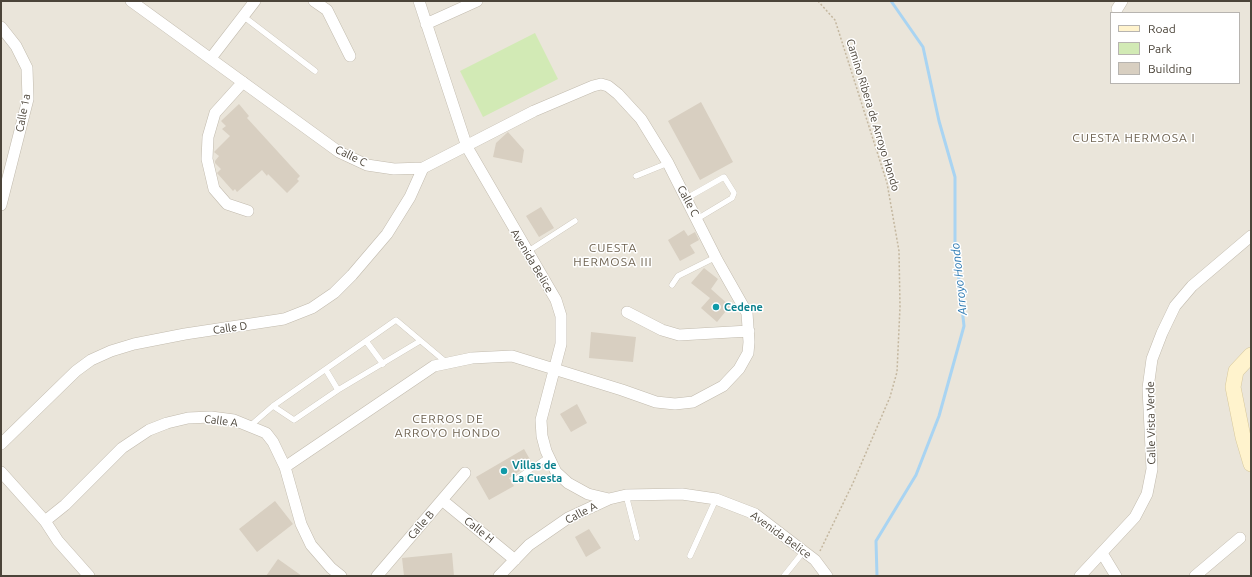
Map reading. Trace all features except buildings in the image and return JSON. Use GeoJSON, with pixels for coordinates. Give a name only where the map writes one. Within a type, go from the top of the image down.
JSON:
{"type":"FeatureCollection","features":[{"type":"Feature","properties":{"kind":"main road"},"geometry":{"type":"LineString","coordinates":[[1251,355],[1236,371],[1233,387],[1243,438],[1251,464]]}},
{"type":"Feature","properties":{"kind":"street","name":"Calle C"},"geometry":{"type":"LineString","coordinates":[[131,1],[339,152],[367,165],[394,170],[423,168],[467,147],[534,111],[600,84],[608,86],[618,94],[641,119],[668,163],[716,258],[747,313],[749,331],[748,354],[739,369],[723,386],[693,402],[675,404],[656,402],[554,368],[512,356],[472,358],[434,366],[284,466]]}},
{"type":"Feature","properties":{"kind":"street"},"geometry":{"type":"LineString","coordinates":[[211,58],[255,1]]}},
{"type":"Feature","properties":{"kind":"street"},"geometry":{"type":"LineString","coordinates":[[314,1],[327,10],[350,56]]}},
{"type":"Feature","properties":{"kind":"street","name":"Avenida Belice"},"geometry":{"type":"LineString","coordinates":[[419,1],[467,147],[556,300],[561,316],[561,344],[541,420],[542,436],[548,457],[556,472],[568,483],[588,494],[609,499]]}},
{"type":"Feature","properties":{"kind":"street"},"geometry":{"type":"LineString","coordinates":[[426,24],[477,1]]}},
{"type":"Feature","properties":{"kind":"street","name":"Calle 1a"},"geometry":{"type":"LineString","coordinates":[[1,27],[16,46],[27,68],[28,98],[1,205]]}},
{"type":"Feature","properties":{"kind":"street"},"geometry":{"type":"LineString","coordinates":[[243,82],[215,113],[208,137],[207,159],[214,189],[227,204],[248,211]]}},
{"type":"Feature","properties":{"kind":"street","name":"Calle D"},"geometry":{"type":"LineString","coordinates":[[1,444],[76,371],[91,360],[111,351],[134,344],[186,334],[284,319],[312,308],[334,293],[352,275],[387,234],[410,197],[423,168]]}},
{"type":"Feature","properties":{"kind":"street","name":"Calle Vista Verde"},"geometry":{"type":"LineString","coordinates":[[1080,576],[1135,517],[1147,494],[1152,469],[1148,388],[1152,359],[1175,306],[1192,286],[1251,236]]}},
{"type":"Feature","properties":{"kind":"street"},"geometry":{"type":"LineString","coordinates":[[627,312],[662,330],[679,335],[749,331]]}},
{"type":"Feature","properties":{"kind":"street","name":"Calle A"},"geometry":{"type":"LineString","coordinates":[[45,521],[65,504],[122,448],[149,430],[167,423],[188,418],[211,417],[234,420],[266,433],[270,437],[284,466],[301,524],[311,545],[330,568],[341,576]]}},
{"type":"Feature","properties":{"kind":"street"},"geometry":{"type":"LineString","coordinates":[[1,472],[45,521],[58,541],[89,576]]}},
{"type":"Feature","properties":{"kind":"street","name":"Calle B"},"geometry":{"type":"LineString","coordinates":[[377,576],[466,473]]}},
{"type":"Feature","properties":{"kind":"street","name":"Avenida Belice"},"geometry":{"type":"LineString","coordinates":[[682,494],[716,499],[755,514],[804,550],[815,560],[828,576]]}},
{"type":"Feature","properties":{"kind":"street","name":"Calle A"},"geometry":{"type":"LineString","coordinates":[[506,574],[515,560],[530,545],[568,518],[609,499],[626,495],[682,494]]}},
{"type":"Feature","properties":{"kind":"street","name":"Calle H"},"geometry":{"type":"LineString","coordinates":[[442,500],[515,560]]}},
{"type":"Feature","properties":{"kind":"street"},"geometry":{"type":"LineString","coordinates":[[1195,576],[1240,538]]}},
{"type":"Feature","properties":{"kind":"street"},"geometry":{"type":"LineString","coordinates":[[1102,553],[1116,576]]}},
{"type":"Feature","properties":{"kind":"lane"},"geometry":{"type":"LineString","coordinates":[[243,16],[315,72]]}},
{"type":"Feature","properties":{"kind":"lane"},"geometry":{"type":"LineString","coordinates":[[636,176],[668,163]]}},
{"type":"Feature","properties":{"kind":"lane"},"geometry":{"type":"LineString","coordinates":[[686,198],[724,177],[734,193],[732,198],[697,219]]}},
{"type":"Feature","properties":{"kind":"lane"},"geometry":{"type":"LineString","coordinates":[[527,252],[575,221]]}},
{"type":"Feature","properties":{"kind":"lane"},"geometry":{"type":"LineString","coordinates":[[672,285],[678,276],[716,258]]}},
{"type":"Feature","properties":{"kind":"lane"},"geometry":{"type":"LineString","coordinates":[[250,426],[273,406],[396,320],[447,364]]}},
{"type":"Feature","properties":{"kind":"lane"},"geometry":{"type":"LineString","coordinates":[[366,341],[383,364]]}},
{"type":"Feature","properties":{"kind":"lane"},"geometry":{"type":"LineString","coordinates":[[273,406],[294,420],[338,390],[420,341]]}},
{"type":"Feature","properties":{"kind":"lane"},"geometry":{"type":"LineString","coordinates":[[326,370],[338,390]]}},
{"type":"Feature","properties":{"kind":"lane"},"geometry":{"type":"LineString","coordinates":[[514,480],[548,457]]}},
{"type":"Feature","properties":{"kind":"lane"},"geometry":{"type":"LineString","coordinates":[[626,495],[637,538]]}},
{"type":"Feature","properties":{"kind":"lane"},"geometry":{"type":"LineString","coordinates":[[690,556],[716,499]]}},
{"type":"Feature","properties":{"kind":"lane"},"geometry":{"type":"LineString","coordinates":[[784,576],[804,550]]}},
{"type":"Feature","properties":{"kind":"path","name":"Camino Ribera de Arroyo Hondo"},"geometry":{"type":"LineString","coordinates":[[815,560],[854,483],[890,397],[896,372],[900,307],[900,251],[886,183],[835,20],[818,1]]}},
{"type":"Feature","properties":{"kind":"shaded area"},"geometry":{"type":"Polygon","coordinates":[[[1,1],[1251,1],[1251,576],[1,576],[1,1]]]}},
{"type":"Feature","properties":{"kind":"green space"},"geometry":{"type":"Polygon","coordinates":[[[535,33],[558,79],[483,117],[460,71],[535,33]]]}},
{"type":"Feature","properties":{"kind":"waterway","name":"Arroyo Hondo"},"geometry":{"type":"LineString","coordinates":[[877,576],[876,541],[916,475],[939,416],[964,326],[955,244],[955,177],[939,121],[923,47],[891,1]]}},
{"type":"Feature","properties":{"kind":"place","name":"Cedene"},"geometry":{"type":"Point","coordinates":[716,307]}},
{"type":"Feature","properties":{"kind":"place","name":"Villas de La Cuesta"},"geometry":{"type":"Point","coordinates":[504,471]}},
{"type":"Feature","properties":{"kind":"district","name":"CUESTA HERMOSA I"},"geometry":{"type":"Point","coordinates":[1134,138]}},
{"type":"Feature","properties":{"kind":"district","name":"CUESTA HERMOSA III"},"geometry":{"type":"Point","coordinates":[613,255]}},
{"type":"Feature","properties":{"kind":"district","name":"CERROS DE ARROYO HONDO"},"geometry":{"type":"Point","coordinates":[448,426]}}]}
